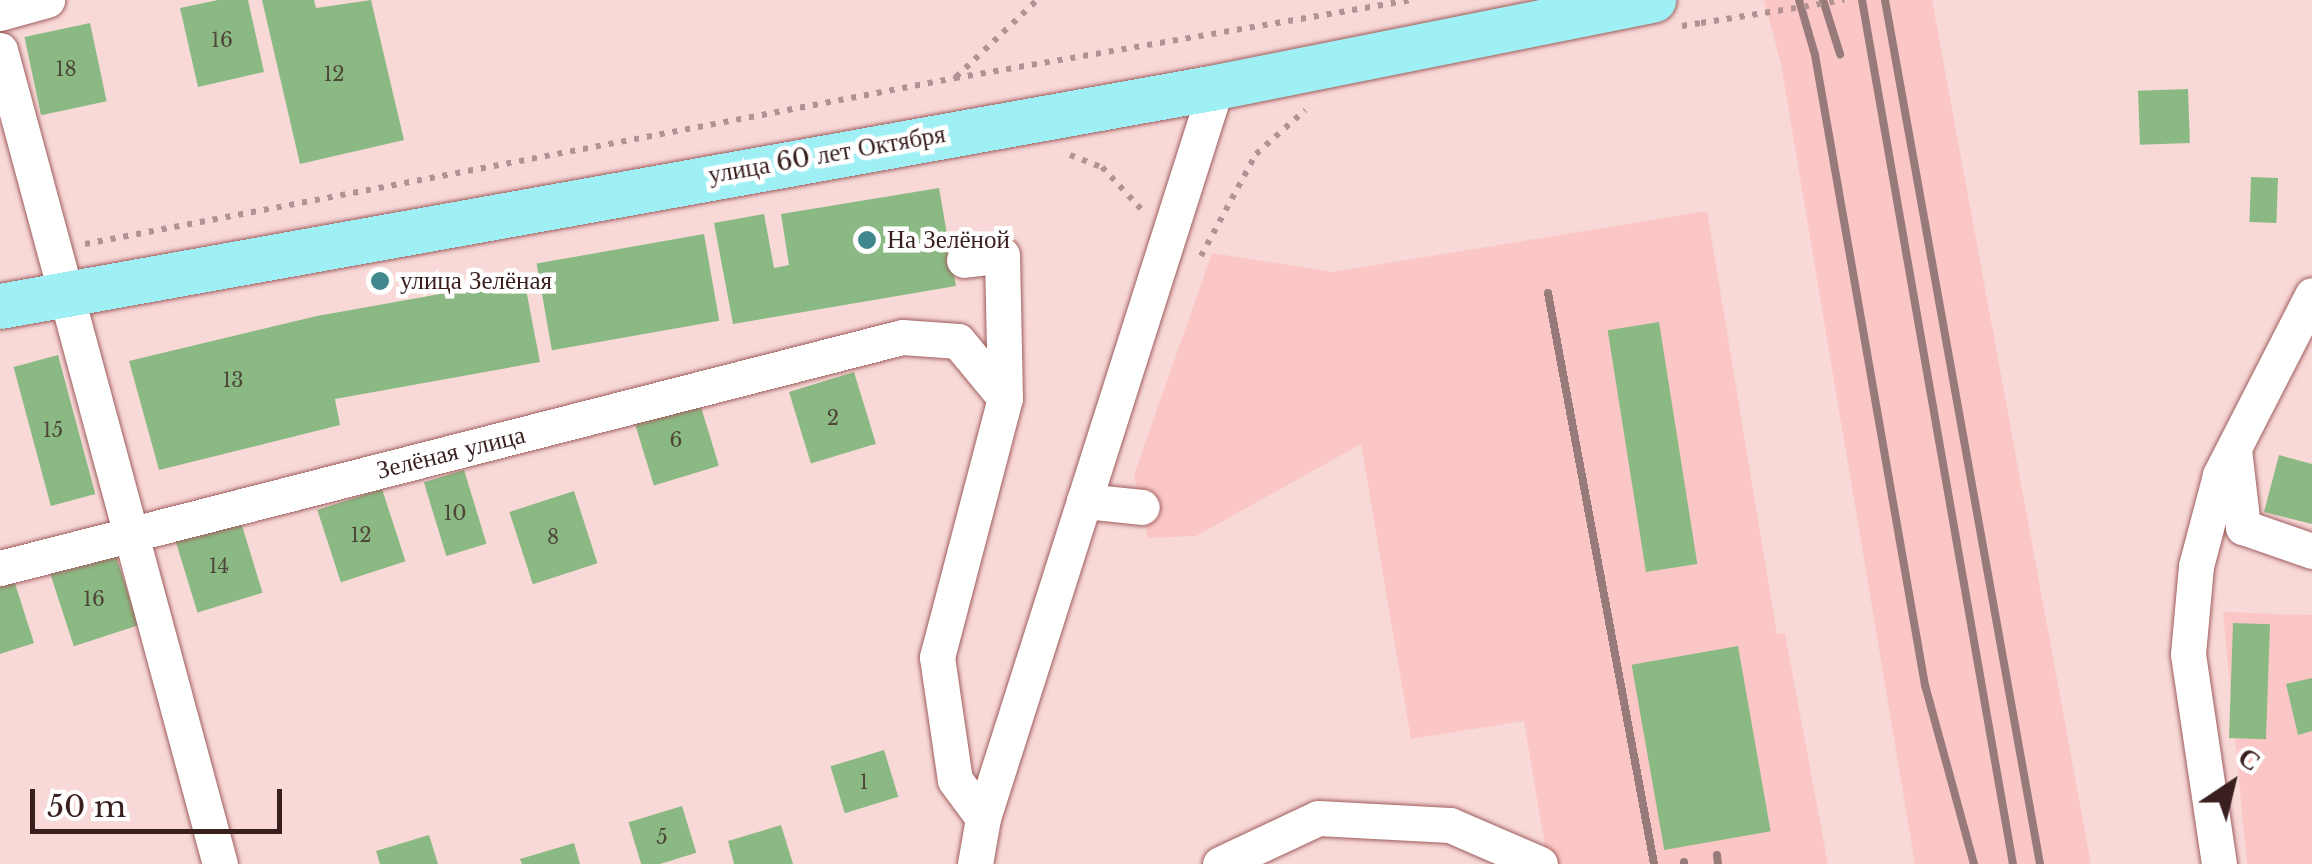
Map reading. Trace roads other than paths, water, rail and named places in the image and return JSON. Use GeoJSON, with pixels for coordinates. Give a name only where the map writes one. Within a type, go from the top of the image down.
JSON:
{"type":"FeatureCollection","features":[{"type":"Feature","properties":{"kind":"main road","name":"улица 60 лет Октября"},"geometry":{"type":"LineString","coordinates":[[0,306],[57,270],[1663,14]]}},
{"type":"Feature","properties":{"kind":"street"},"geometry":{"type":"LineString","coordinates":[[0,13],[47,0]]}},
{"type":"Feature","properties":{"kind":"street"},"geometry":{"type":"LineString","coordinates":[[0,50],[220,864]]}},
{"type":"Feature","properties":{"kind":"street"},"geometry":{"type":"LineString","coordinates":[[975,864],[983,818],[1216,87]]}},
{"type":"Feature","properties":{"kind":"street"},"geometry":{"type":"LineString","coordinates":[[964,260],[1002,255],[1005,398],[937,657],[954,780],[983,818]]}},
{"type":"Feature","properties":{"kind":"street"},"geometry":{"type":"LineString","coordinates":[[2219,864],[2188,654],[2196,566],[2234,448],[2312,295]]}},
{"type":"Feature","properties":{"kind":"street","name":"Зелёная улица"},"geometry":{"type":"LineString","coordinates":[[0,568],[902,337],[958,341],[1005,398]]}},
{"type":"Feature","properties":{"kind":"street"},"geometry":{"type":"LineString","coordinates":[[2234,448],[2243,527],[2312,551]]}},
{"type":"Feature","properties":{"kind":"street"},"geometry":{"type":"LineString","coordinates":[[1084,501],[1142,507]]}},
{"type":"Feature","properties":{"kind":"street"},"geometry":{"type":"LineString","coordinates":[[1220,864],[1318,818],[1450,824],[1540,864]]}},
{"type":"Feature","properties":{"kind":"railway"},"geometry":{"type":"LineString","coordinates":[[1799,0],[1815,55],[1925,685],[1974,864]]}},
{"type":"Feature","properties":{"kind":"railway"},"geometry":{"type":"LineString","coordinates":[[1823,0],[1840,54]]}},
{"type":"Feature","properties":{"kind":"railway"},"geometry":{"type":"LineString","coordinates":[[1862,0],[2013,864]]}},
{"type":"Feature","properties":{"kind":"railway"},"geometry":{"type":"LineString","coordinates":[[1885,0],[2040,864]]}},
{"type":"Feature","properties":{"kind":"railway"},"geometry":{"type":"LineString","coordinates":[[1548,293],[1654,864]]}},
{"type":"Feature","properties":{"kind":"railway"},"geometry":{"type":"LineString","coordinates":[[1717,855],[1718,864]]}},
{"type":"Feature","properties":{"kind":"place","name":"На Зелёной"},"geometry":{"type":"Point","coordinates":[867,240]}},
{"type":"Feature","properties":{"kind":"place","name":"улица Зелёная"},"geometry":{"type":"Point","coordinates":[380,281]}}]}
